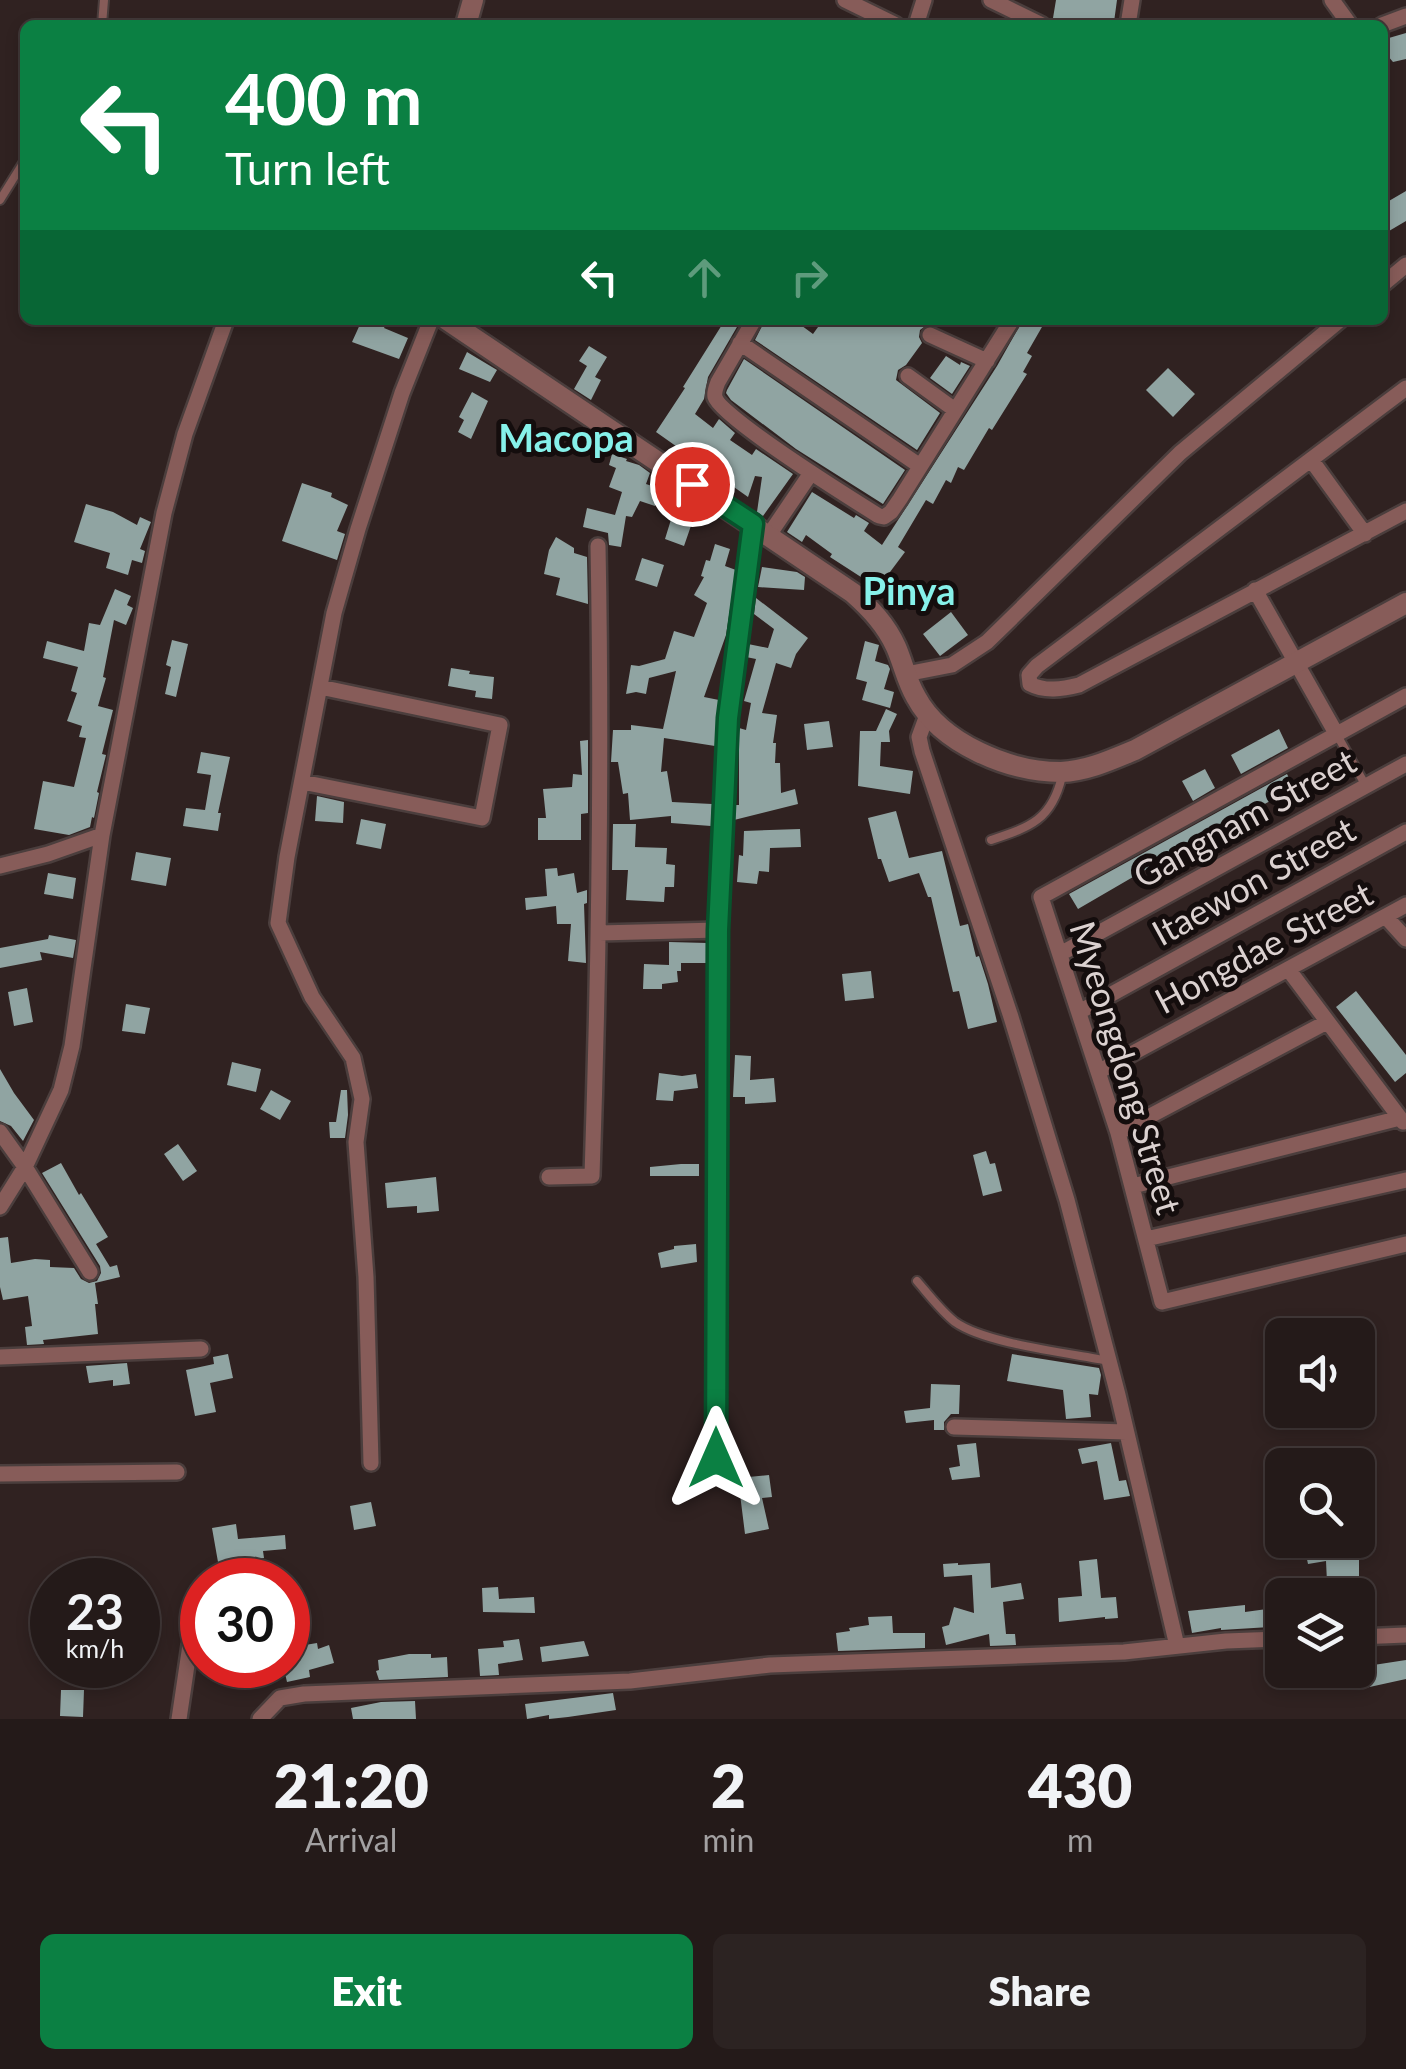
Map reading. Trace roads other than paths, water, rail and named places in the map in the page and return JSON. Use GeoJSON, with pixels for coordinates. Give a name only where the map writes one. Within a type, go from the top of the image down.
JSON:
{"type":"FeatureCollection","features":[{"type":"Feature","properties":{"kind":"street"},"geometry":{"type":"LineString","coordinates":[[844,0],[862,4],[888,20]]}},
{"type":"Feature","properties":{"kind":"street"},"geometry":{"type":"LineString","coordinates":[[991,0],[1032,20]]}},
{"type":"Feature","properties":{"kind":"street"},"geometry":{"type":"LineString","coordinates":[[0,1207],[25,1167],[61,1090],[72,1046],[102,835],[164,513],[186,434],[224,325]]}},
{"type":"Feature","properties":{"kind":"street"},"geometry":{"type":"LineString","coordinates":[[371,1462],[366,1277],[356,1142],[362,1099],[353,1058],[312,997],[278,923],[334,614],[402,393],[429,325]]}},
{"type":"Feature","properties":{"kind":"street"},"geometry":{"type":"LineString","coordinates":[[454,325],[854,593],[873,610],[896,647],[915,696],[927,715],[950,736],[992,759],[1028,769],[1063,772],[1098,766],[1135,750],[1406,603]]}},
{"type":"Feature","properties":{"kind":"street"},"geometry":{"type":"LineString","coordinates":[[751,325],[718,382],[714,393],[718,404],[811,473],[880,516],[890,512],[1009,325]]}},
{"type":"Feature","properties":{"kind":"street"},"geometry":{"type":"LineString","coordinates":[[906,674],[952,666],[988,642],[1180,453],[1334,325]]}},
{"type":"Feature","properties":{"kind":"street"},"geometry":{"type":"LineString","coordinates":[[930,335],[987,361]]}},
{"type":"Feature","properties":{"kind":"street"},"geometry":{"type":"LineString","coordinates":[[740,343],[920,466]]}},
{"type":"Feature","properties":{"kind":"street"},"geometry":{"type":"LineString","coordinates":[[908,376],[956,410]]}},
{"type":"Feature","properties":{"kind":"street"},"geometry":{"type":"LineString","coordinates":[[1406,388],[1037,666],[1029,675],[1030,684],[1054,690],[1080,685],[1406,511]]}},
{"type":"Feature","properties":{"kind":"street"},"geometry":{"type":"LineString","coordinates":[[1312,461],[1365,534]]}},
{"type":"Feature","properties":{"kind":"street"},"geometry":{"type":"LineString","coordinates":[[716,1458],[718,930],[728,718],[761,530],[811,473]]}},
{"type":"Feature","properties":{"kind":"street"},"geometry":{"type":"LineString","coordinates":[[549,1177],[592,1176],[601,755],[598,546]]}},
{"type":"Feature","properties":{"kind":"street"},"geometry":{"type":"LineString","coordinates":[[1255,590],[1336,735]]}},
{"type":"Feature","properties":{"kind":"street"},"geometry":{"type":"LineString","coordinates":[[302,782],[482,818],[500,724],[320,687]]}},
{"type":"Feature","properties":{"kind":"street","name":"Myeongdong Street"},"geometry":{"type":"LineString","coordinates":[[1406,696],[1041,896],[1118,1133],[1162,1302],[1406,1244]]}},
{"type":"Feature","properties":{"kind":"street"},"geometry":{"type":"LineString","coordinates":[[927,715],[919,737],[922,751],[1067,1200],[1178,1646]]}},
{"type":"Feature","properties":{"kind":"street","name":"Gangnam Street"},"geometry":{"type":"LineString","coordinates":[[1060,954],[1406,764]]}},
{"type":"Feature","properties":{"kind":"street","name":"Itaewon Street"},"geometry":{"type":"LineString","coordinates":[[1079,1012],[1406,832]]}},
{"type":"Feature","properties":{"kind":"street"},"geometry":{"type":"LineString","coordinates":[[0,866],[102,835]]}},
{"type":"Feature","properties":{"kind":"street","name":"Hongdae Street"},"geometry":{"type":"LineString","coordinates":[[1098,1072],[1406,905]]}},
{"type":"Feature","properties":{"kind":"street"},"geometry":{"type":"LineString","coordinates":[[1386,917],[1406,938]]}},
{"type":"Feature","properties":{"kind":"street"},"geometry":{"type":"LineString","coordinates":[[599,933],[718,930]]}},
{"type":"Feature","properties":{"kind":"street"},"geometry":{"type":"LineString","coordinates":[[1133,1186],[1403,1122],[1288,969]]}},
{"type":"Feature","properties":{"kind":"street"},"geometry":{"type":"LineString","coordinates":[[1118,1133],[1328,1022]]}},
{"type":"Feature","properties":{"kind":"street"},"geometry":{"type":"LineString","coordinates":[[0,1132],[90,1272]]}},
{"type":"Feature","properties":{"kind":"street"},"geometry":{"type":"LineString","coordinates":[[1146,1239],[1406,1180]]}},
{"type":"Feature","properties":{"kind":"street"},"geometry":{"type":"LineString","coordinates":[[0,1357],[202,1349]]}},
{"type":"Feature","properties":{"kind":"street"},"geometry":{"type":"LineString","coordinates":[[954,1427],[1126,1432]]}},
{"type":"Feature","properties":{"kind":"street"},"geometry":{"type":"LineString","coordinates":[[0,1474],[177,1472]]}},
{"type":"Feature","properties":{"kind":"street"},"geometry":{"type":"LineString","coordinates":[[1375,1636],[1406,1635]]}},
{"type":"Feature","properties":{"kind":"street"},"geometry":{"type":"LineString","coordinates":[[260,1719],[280,1698],[304,1694],[630,1681],[816,1662],[1124,1652],[1265,1640]]}},
{"type":"Feature","properties":{"kind":"street"},"geometry":{"type":"LineString","coordinates":[[178,1719],[183,1688]]}},
{"type":"Feature","properties":{"kind":"lane"},"geometry":{"type":"LineString","coordinates":[[0,200],[20,168]]}},
{"type":"Feature","properties":{"kind":"lane"},"geometry":{"type":"LineString","coordinates":[[1336,735],[1366,786]]}},
{"type":"Feature","properties":{"kind":"lane"},"geometry":{"type":"LineString","coordinates":[[991,840],[1023,830],[1051,808],[1063,772]]}},
{"type":"Feature","properties":{"kind":"lane"},"geometry":{"type":"LineString","coordinates":[[917,1281],[954,1321],[971,1330],[1109,1361]]}},
{"type":"Feature","properties":{"kind":"district","name":"Macopa"},"geometry":{"type":"Point","coordinates":[566,439]}},
{"type":"Feature","properties":{"kind":"district","name":"Pinya"},"geometry":{"type":"Point","coordinates":[909,592]}}]}
